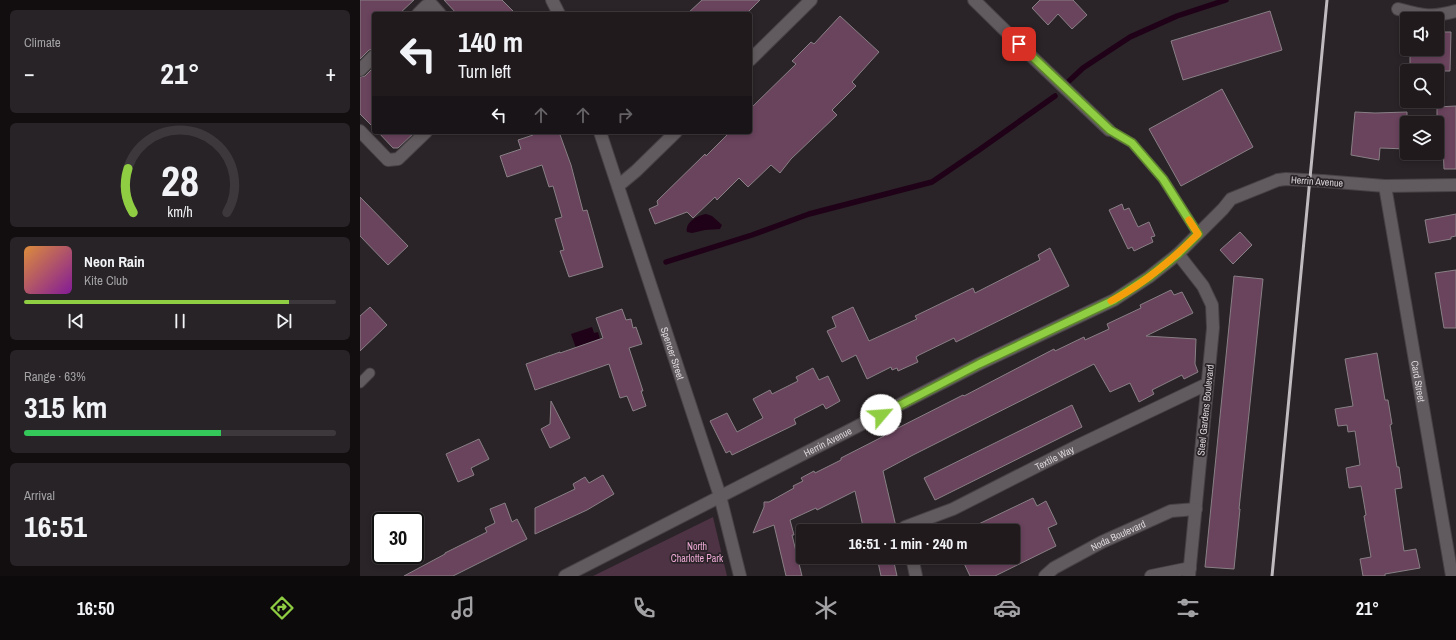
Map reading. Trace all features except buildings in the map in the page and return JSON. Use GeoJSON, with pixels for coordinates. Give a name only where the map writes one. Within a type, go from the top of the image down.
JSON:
{"type":"FeatureCollection","features":[{"type":"Feature","properties":{"kind":"street"},"geometry":{"type":"LineString","coordinates":[[552,0],[558,12]]}},
{"type":"Feature","properties":{"kind":"street"},"geometry":{"type":"LineString","coordinates":[[752,58],[811,0]]}},
{"type":"Feature","properties":{"kind":"street"},"geometry":{"type":"LineString","coordinates":[[974,0],[1110,130]]}},
{"type":"Feature","properties":{"kind":"street"},"geometry":{"type":"LineString","coordinates":[[420,12],[426,6],[432,5],[438,12]]}},
{"type":"Feature","properties":{"kind":"street"},"geometry":{"type":"LineString","coordinates":[[1398,9],[1432,16],[1456,11]]}},
{"type":"Feature","properties":{"kind":"street"},"geometry":{"type":"LineString","coordinates":[[360,70],[372,58]]}},
{"type":"Feature","properties":{"kind":"street"},"geometry":{"type":"LineString","coordinates":[[360,131],[388,160],[398,159],[424,134]]}},
{"type":"Feature","properties":{"kind":"street","name":"Spencer Street"},"geometry":{"type":"LineString","coordinates":[[601,134],[720,496],[740,576]]}},
{"type":"Feature","properties":{"kind":"street"},"geometry":{"type":"LineString","coordinates":[[618,186],[636,171],[674,134]]}},
{"type":"Feature","properties":{"kind":"street","name":"Herrin Avenue"},"geometry":{"type":"LineString","coordinates":[[565,576],[973,367],[1114,300],[1149,277],[1178,254],[1231,199],[1278,180],[1323,181],[1385,186],[1456,185]]}},
{"type":"Feature","properties":{"kind":"street","name":"Card Street"},"geometry":{"type":"LineString","coordinates":[[1385,186],[1452,576]]}},
{"type":"Feature","properties":{"kind":"street","name":"Steel Gardens Boulevard"},"geometry":{"type":"LineString","coordinates":[[1178,254],[1204,286],[1212,305],[1213,328],[1190,572]]}},
{"type":"Feature","properties":{"kind":"street","name":"Textile Way"},"geometry":{"type":"LineString","coordinates":[[913,524],[953,509],[1077,446],[1207,384]]}},
{"type":"Feature","properties":{"kind":"street","name":"Noda Boulevard"},"geometry":{"type":"LineString","coordinates":[[1045,576],[1054,568],[1102,542],[1171,511],[1196,509]]}},
{"type":"Feature","properties":{"kind":"street"},"geometry":{"type":"LineString","coordinates":[[913,564],[916,576]]}},
{"type":"Feature","properties":{"kind":"street"},"geometry":{"type":"LineString","coordinates":[[1151,576],[1190,572]]}},
{"type":"Feature","properties":{"kind":"lane"},"geometry":{"type":"LineString","coordinates":[[1110,130],[1132,143],[1163,179],[1198,234]]}},
{"type":"Feature","properties":{"kind":"lane"},"geometry":{"type":"LineString","coordinates":[[360,383],[370,373]]}},
{"type":"Feature","properties":{"kind":"green space","name":"North Charlotte Park"},"geometry":{"type":"Polygon","coordinates":[[[713,517],[727,576],[593,576],[713,517]]]}},
{"type":"Feature","properties":{"kind":"shaded area"},"geometry":{"type":"Polygon","coordinates":[[[706,214],[712,216],[722,225],[720,229],[692,233],[687,232],[690,222],[696,217],[706,214]]]}},
{"type":"Feature","properties":{"kind":"shaded area"},"geometry":{"type":"Polygon","coordinates":[[[592,327],[594,333],[598,332],[600,339],[576,348],[571,334],[592,327]]]}},
{"type":"Feature","properties":{"kind":"waterway"},"geometry":{"type":"LineString","coordinates":[[1069,81],[1083,68],[1130,37],[1177,16],[1226,0]]}},
{"type":"Feature","properties":{"kind":"waterway"},"geometry":{"type":"LineString","coordinates":[[666,262],[752,235],[809,214],[932,182],[1055,96]]}},
{"type":"Feature","properties":{"kind":"railway"},"geometry":{"type":"LineString","coordinates":[[1272,576],[1327,0]]}},
{"type":"Feature","properties":{"kind":"slow traffic"},"geometry":{"type":"LineString","coordinates":[[1111,301],[1149,277],[1178,254],[1198,234],[1189,220]]}},
{"type":"Feature","properties":{"kind":"route"},"geometry":{"type":"LineString","coordinates":[[881,415],[979,364],[1114,300],[1149,277],[1178,254],[1198,234],[1163,179],[1132,143],[1110,130],[1019,44]]}}]}
